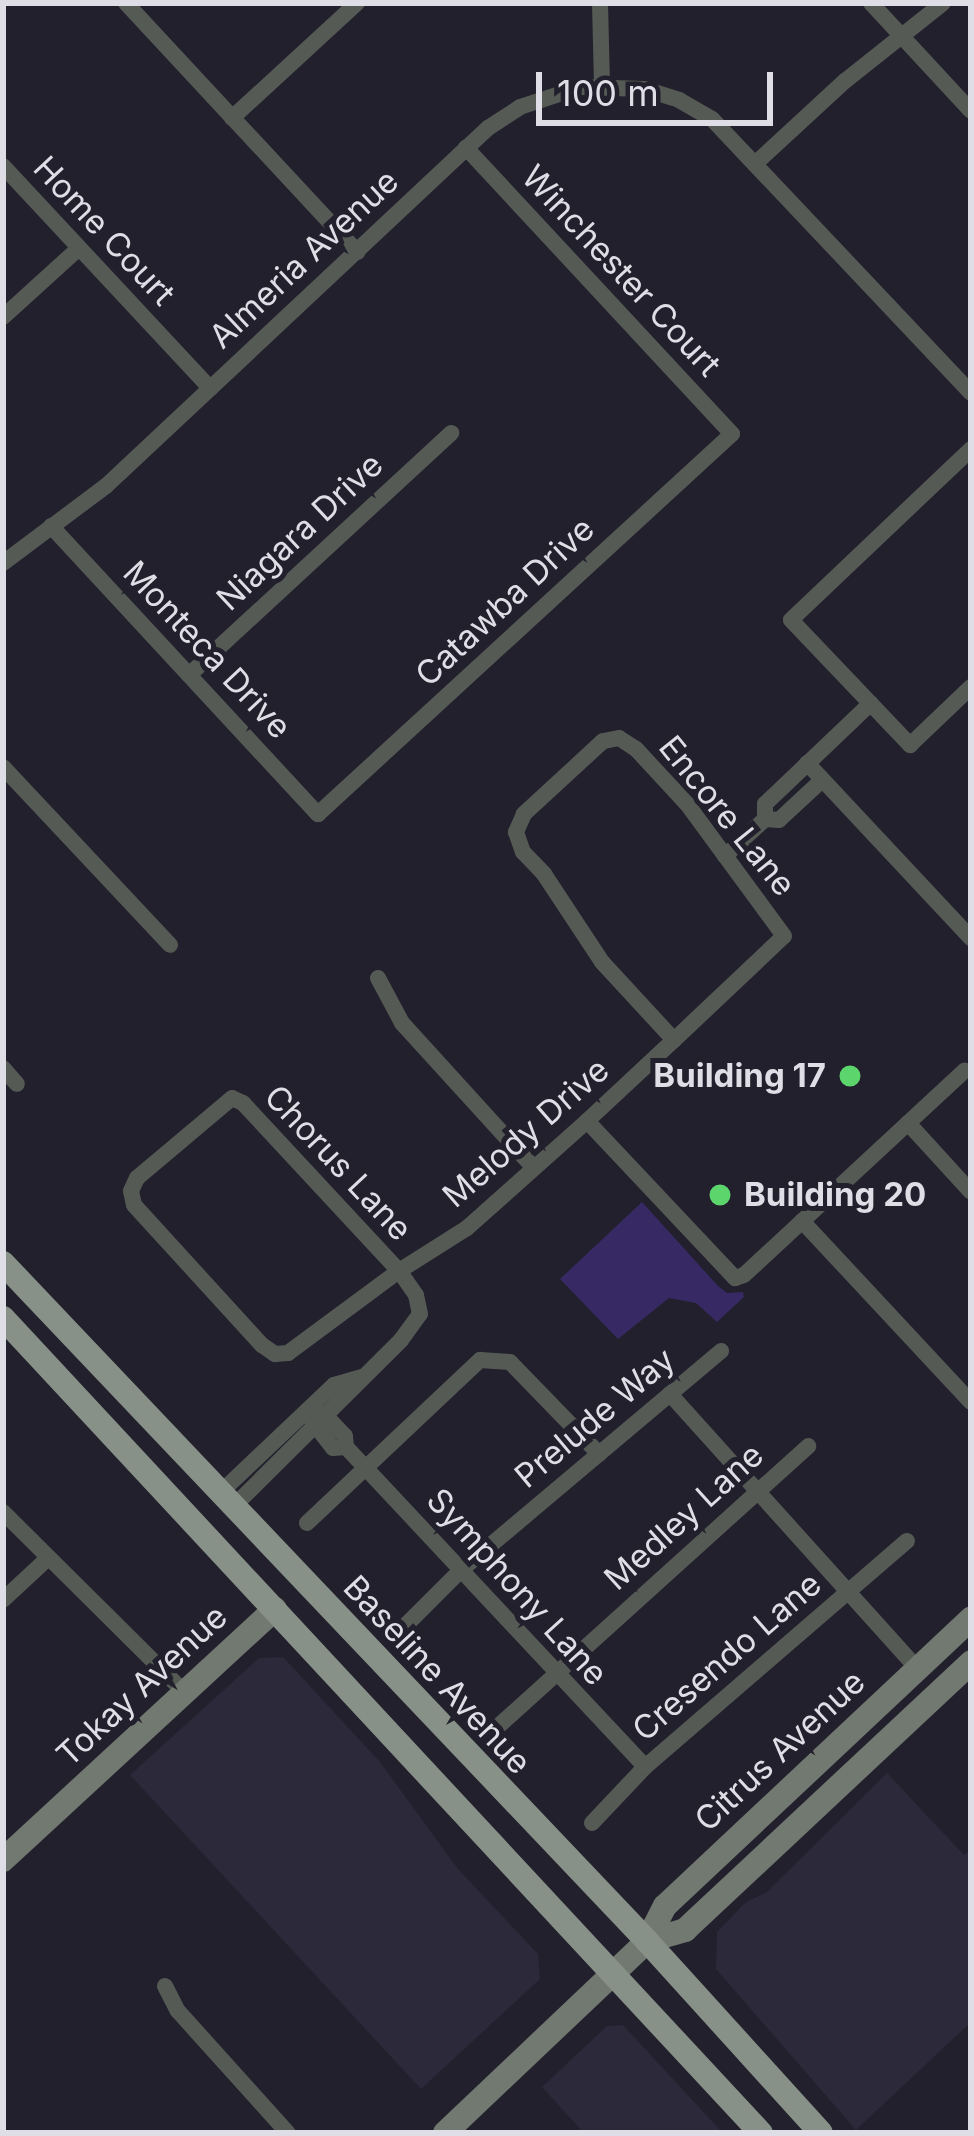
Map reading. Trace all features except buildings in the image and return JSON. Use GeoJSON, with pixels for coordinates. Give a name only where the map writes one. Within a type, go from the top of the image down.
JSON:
{"type":"FeatureCollection","features":[{"type":"Feature","properties":{"kind":"main road","name":"Baseline Avenue"},"geometry":{"type":"LineString","coordinates":[[3,1263],[647,1941],[821,2133]]}},
{"type":"Feature","properties":{"kind":"main road"},"geometry":{"type":"LineString","coordinates":[[3,1318],[761,2133]]}},
{"type":"Feature","properties":{"kind":"main road","name":"Tokay Avenue"},"geometry":{"type":"LineString","coordinates":[[3,1860],[274,1609]]}},
{"type":"Feature","properties":{"kind":"main road","name":"Citrus Avenue"},"geometry":{"type":"LineString","coordinates":[[445,2133],[647,1941],[664,1906],[971,1619]]}},
{"type":"Feature","properties":{"kind":"main road","name":"Citrus Avenue"},"geometry":{"type":"LineString","coordinates":[[647,1941],[685,1930],[967,1674]]}},
{"type":"Feature","properties":{"kind":"street"},"geometry":{"type":"LineString","coordinates":[[126,3],[357,252]]}},
{"type":"Feature","properties":{"kind":"street"},"geometry":{"type":"LineString","coordinates":[[232,118],[357,3]]}},
{"type":"Feature","properties":{"kind":"street"},"geometry":{"type":"LineString","coordinates":[[600,3],[602,85],[644,89],[692,106],[757,163],[971,393]]}},
{"type":"Feature","properties":{"kind":"street"},"geometry":{"type":"LineString","coordinates":[[871,3],[971,111]]}},
{"type":"Feature","properties":{"kind":"street"},"geometry":{"type":"LineString","coordinates":[[757,163],[845,81],[904,39],[943,3]]}},
{"type":"Feature","properties":{"kind":"street","name":"Almeria Avenue"},"geometry":{"type":"LineString","coordinates":[[3,563],[106,486],[466,148],[520,106],[561,91],[602,85]]}},
{"type":"Feature","properties":{"kind":"street","name":"Winchester Court"},"geometry":{"type":"LineString","coordinates":[[466,148],[732,434]]}},
{"type":"Feature","properties":{"kind":"street","name":"Home Court"},"geometry":{"type":"LineString","coordinates":[[3,166],[210,388]]}},
{"type":"Feature","properties":{"kind":"street"},"geometry":{"type":"LineString","coordinates":[[3,317],[78,249]]}},
{"type":"Feature","properties":{"kind":"street","name":"Niagara Drive"},"geometry":{"type":"LineString","coordinates":[[190,675],[451,433]]}},
{"type":"Feature","properties":{"kind":"street","name":"Catawba Drive"},"geometry":{"type":"LineString","coordinates":[[318,814],[732,434]]}},
{"type":"Feature","properties":{"kind":"street"},"geometry":{"type":"LineString","coordinates":[[971,449],[791,620],[910,745],[971,687]]}},
{"type":"Feature","properties":{"kind":"street","name":"Monteca Drive"},"geometry":{"type":"LineString","coordinates":[[51,526],[318,814]]}},
{"type":"Feature","properties":{"kind":"street"},"geometry":{"type":"LineString","coordinates":[[765,819],[764,805],[872,703]]}},
{"type":"Feature","properties":{"kind":"street","name":"Encore Lane"},"geometry":{"type":"LineString","coordinates":[[674,1040],[602,962],[544,874],[523,852],[516,832],[524,814],[603,741],[619,738],[636,749],[687,804],[784,936]]}},
{"type":"Feature","properties":{"kind":"street"},"geometry":{"type":"LineString","coordinates":[[807,763],[968,930]]}},
{"type":"Feature","properties":{"kind":"street"},"geometry":{"type":"LineString","coordinates":[[3,767],[170,945]]}},
{"type":"Feature","properties":{"kind":"street"},"geometry":{"type":"LineString","coordinates":[[724,856],[765,819],[779,820],[822,780]]}},
{"type":"Feature","properties":{"kind":"street","name":"Melody Drive"},"geometry":{"type":"LineString","coordinates":[[288,1353],[398,1271],[467,1228],[784,936]]}},
{"type":"Feature","properties":{"kind":"street"},"geometry":{"type":"LineString","coordinates":[[378,978],[402,1023],[534,1168]]}},
{"type":"Feature","properties":{"kind":"street"},"geometry":{"type":"LineString","coordinates":[[3,1068],[17,1084]]}},
{"type":"Feature","properties":{"kind":"street"},"geometry":{"type":"LineString","coordinates":[[587,1121],[735,1278],[964,1070]]}},
{"type":"Feature","properties":{"kind":"street","name":"Chorus Lane"},"geometry":{"type":"LineString","coordinates":[[288,1353],[275,1354],[262,1345],[134,1205],[131,1191],[137,1178],[232,1098],[243,1103],[416,1295],[420,1314],[363,1377]]}},
{"type":"Feature","properties":{"kind":"street"},"geometry":{"type":"LineString","coordinates":[[908,1123],[971,1192]]}},
{"type":"Feature","properties":{"kind":"street"},"geometry":{"type":"LineString","coordinates":[[802,1221],[971,1402]]}},
{"type":"Feature","properties":{"kind":"street","name":"Prelude Way"},"geometry":{"type":"LineString","coordinates":[[402,1629],[461,1570],[722,1352]]}},
{"type":"Feature","properties":{"kind":"street"},"geometry":{"type":"LineString","coordinates":[[307,1523],[480,1360],[510,1362],[599,1454]]}},
{"type":"Feature","properties":{"kind":"street"},"geometry":{"type":"LineString","coordinates":[[227,1500],[334,1385],[363,1377]]}},
{"type":"Feature","properties":{"kind":"street"},"geometry":{"type":"LineString","coordinates":[[227,1500],[321,1423],[363,1377]]}},
{"type":"Feature","properties":{"kind":"street"},"geometry":{"type":"LineString","coordinates":[[670,1394],[918,1669]]}},
{"type":"Feature","properties":{"kind":"street","name":"Symphony Lane"},"geometry":{"type":"LineString","coordinates":[[309,1409],[333,1448],[346,1447],[365,1466],[645,1767]]}},
{"type":"Feature","properties":{"kind":"street","name":"Medley Lane"},"geometry":{"type":"LineString","coordinates":[[493,1730],[808,1446]]}},
{"type":"Feature","properties":{"kind":"street"},"geometry":{"type":"LineString","coordinates":[[3,1512],[47,1559],[84,1586],[184,1692]]}},
{"type":"Feature","properties":{"kind":"street","name":"Cresendo Lane"},"geometry":{"type":"LineString","coordinates":[[592,1823],[645,1767],[908,1541]]}},
{"type":"Feature","properties":{"kind":"street"},"geometry":{"type":"LineString","coordinates":[[3,1600],[47,1559]]}},
{"type":"Feature","properties":{"kind":"street"},"geometry":{"type":"LineString","coordinates":[[165,1986],[178,2011],[288,2133]]}},
{"type":"Feature","properties":{"kind":"shaded area"},"geometry":{"type":"Polygon","coordinates":[[[642,1202],[718,1286],[727,1293],[743,1292],[744,1297],[717,1322],[696,1303],[669,1298],[618,1339],[560,1279],[642,1202]]]}},
{"type":"Feature","properties":{"kind":"shaded area"},"geometry":{"type":"Polygon","coordinates":[[[283,1657],[380,1762],[458,1869],[538,1954],[540,1979],[421,2089],[130,1775],[259,1658],[283,1657]]]}},
{"type":"Feature","properties":{"kind":"shaded area"},"geometry":{"type":"Polygon","coordinates":[[[887,1773],[964,1855],[971,1850],[971,2022],[856,2130],[716,1969],[717,1932],[746,1902],[767,1892],[887,1773]]]}},
{"type":"Feature","properties":{"kind":"shaded area"},"geometry":{"type":"Polygon","coordinates":[[[623,2025],[723,2133],[584,2133],[542,2087],[607,2026],[623,2025]]]}},
{"type":"Feature","properties":{"kind":"place","name":"Building 17"},"geometry":{"type":"Point","coordinates":[850,1076]}},
{"type":"Feature","properties":{"kind":"place","name":"Building 20"},"geometry":{"type":"Point","coordinates":[720,1195]}}]}
